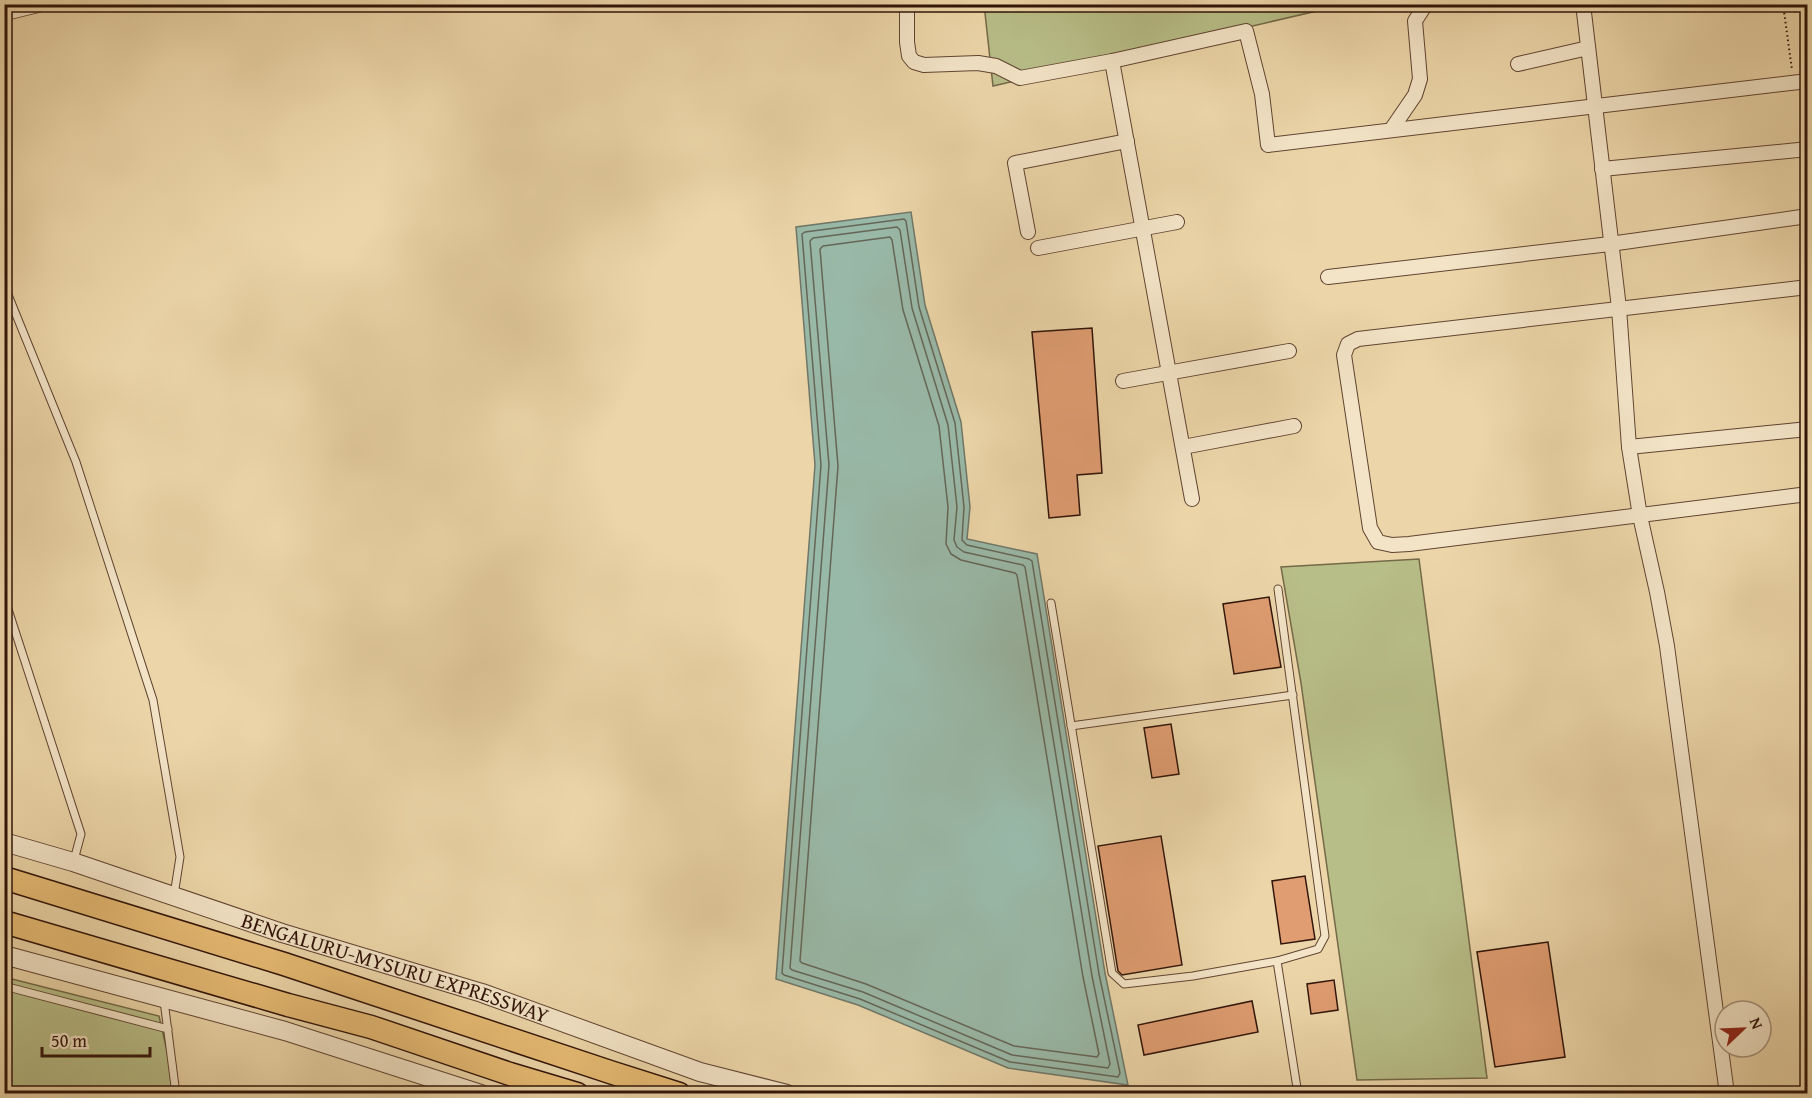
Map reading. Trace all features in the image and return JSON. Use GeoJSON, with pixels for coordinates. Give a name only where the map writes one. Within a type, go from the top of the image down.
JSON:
{"type":"FeatureCollection","features":[{"type":"Feature","properties":{"kind":"highway","name":"BENGALURU-MYSURU EXPRESSWAY"},"geometry":{"type":"LineString","coordinates":[[4,878],[284,964],[679,1094]]}},
{"type":"Feature","properties":{"kind":"highway"},"geometry":{"type":"LineString","coordinates":[[4,922],[371,1027],[577,1094]]}},
{"type":"Feature","properties":{"kind":"street"},"geometry":{"type":"LineString","coordinates":[[907,4],[907,42],[909,56],[914,62],[924,65],[978,63],[996,66],[1020,78],[1246,32],[1262,94],[1268,145],[1801,81]]}},
{"type":"Feature","properties":{"kind":"street"},"geometry":{"type":"LineString","coordinates":[[1391,130],[1415,95],[1420,80],[1415,21],[1426,4]]}},
{"type":"Feature","properties":{"kind":"street"},"geometry":{"type":"LineString","coordinates":[[1583,4],[1619,308],[1629,447],[1640,516],[1667,646],[1728,1094]]}},
{"type":"Feature","properties":{"kind":"street"},"geometry":{"type":"LineString","coordinates":[[1518,64],[1588,48]]}},
{"type":"Feature","properties":{"kind":"street"},"geometry":{"type":"LineString","coordinates":[[1112,61],[1192,499]]}},
{"type":"Feature","properties":{"kind":"street"},"geometry":{"type":"LineString","coordinates":[[1028,231],[1015,163],[1127,141]]}},
{"type":"Feature","properties":{"kind":"street"},"geometry":{"type":"LineString","coordinates":[[1602,169],[1808,148]]}},
{"type":"Feature","properties":{"kind":"street"},"geometry":{"type":"LineString","coordinates":[[1328,278],[1610,244],[1808,216]]}},
{"type":"Feature","properties":{"kind":"street"},"geometry":{"type":"LineString","coordinates":[[1038,248],[1177,222]]}},
{"type":"Feature","properties":{"kind":"street"},"geometry":{"type":"LineString","coordinates":[[1808,287],[1358,339],[1348,344],[1344,355],[1370,528],[1378,542],[1392,545],[1409,544],[1808,494]]}},
{"type":"Feature","properties":{"kind":"street"},"geometry":{"type":"LineString","coordinates":[[1123,381],[1289,351]]}},
{"type":"Feature","properties":{"kind":"street"},"geometry":{"type":"LineString","coordinates":[[1183,447],[1294,426]]}},
{"type":"Feature","properties":{"kind":"street"},"geometry":{"type":"LineString","coordinates":[[1629,447],[1808,429]]}},
{"type":"Feature","properties":{"kind":"street","name":"BENGALURU-MYSURU EXPRESSWAY"},"geometry":{"type":"LineString","coordinates":[[4,842],[174,895],[282,933],[482,993],[700,1071],[762,1090],[787,1094]]}},
{"type":"Feature","properties":{"kind":"street"},"geometry":{"type":"LineString","coordinates":[[4,955],[285,1031],[481,1094]]}},
{"type":"Feature","properties":{"kind":"lane"},"geometry":{"type":"LineString","coordinates":[[4,17],[57,4]]}},
{"type":"Feature","properties":{"kind":"lane"},"geometry":{"type":"LineString","coordinates":[[4,285],[76,462],[153,700],[180,857],[174,895]]}},
{"type":"Feature","properties":{"kind":"lane"},"geometry":{"type":"LineString","coordinates":[[1051,603],[1112,973],[1124,984],[1193,976],[1277,961],[1318,949],[1325,936],[1278,589]]}},
{"type":"Feature","properties":{"kind":"lane"},"geometry":{"type":"LineString","coordinates":[[4,597],[81,834],[73,862]]}},
{"type":"Feature","properties":{"kind":"lane"},"geometry":{"type":"LineString","coordinates":[[1071,726],[1293,695]]}},
{"type":"Feature","properties":{"kind":"lane"},"geometry":{"type":"LineString","coordinates":[[1277,961],[1298,1094]]}},
{"type":"Feature","properties":{"kind":"lane"},"geometry":{"type":"LineString","coordinates":[[4,986],[168,1029]]}},
{"type":"Feature","properties":{"kind":"lane"},"geometry":{"type":"LineString","coordinates":[[164,998],[176,1094]]}},
{"type":"Feature","properties":{"kind":"path"},"geometry":{"type":"LineString","coordinates":[[1783,4],[1801,81]]}},
{"type":"Feature","properties":{"kind":"green space"},"geometry":{"type":"Polygon","coordinates":[[[984,4],[1343,5],[993,86],[984,4]]]}},
{"type":"Feature","properties":{"kind":"green space"},"geometry":{"type":"Polygon","coordinates":[[[1419,559],[1487,1078],[1357,1080],[1301,683],[1281,567],[1419,559]]]}},
{"type":"Feature","properties":{"kind":"green space"},"geometry":{"type":"Polygon","coordinates":[[[4,977],[159,1016],[175,1093],[5,1093],[4,977]]]}},
{"type":"Feature","properties":{"kind":"water"},"geometry":{"type":"Polygon","coordinates":[[[911,212],[925,305],[961,422],[970,507],[967,539],[1037,554],[1105,973],[1128,1085],[1008,1068],[858,1005],[776,979],[815,465],[796,227],[911,212]]]}},
{"type":"Feature","properties":{"kind":"building"},"geometry":{"type":"Polygon","coordinates":[[[1092,328],[1102,473],[1077,475],[1080,515],[1049,518],[1032,332],[1092,328]]]}},
{"type":"Feature","properties":{"kind":"building"},"geometry":{"type":"Polygon","coordinates":[[[1269,597],[1281,667],[1234,674],[1223,604],[1269,597]]]}},
{"type":"Feature","properties":{"kind":"building"},"geometry":{"type":"Polygon","coordinates":[[[1171,724],[1179,774],[1152,778],[1144,728],[1171,724]]]}},
{"type":"Feature","properties":{"kind":"building"},"geometry":{"type":"Polygon","coordinates":[[[1161,836],[1182,965],[1122,975],[1118,971],[1098,846],[1161,836]]]}},
{"type":"Feature","properties":{"kind":"building"},"geometry":{"type":"Polygon","coordinates":[[[1305,876],[1315,939],[1281,944],[1272,881],[1305,876]]]}},
{"type":"Feature","properties":{"kind":"building"},"geometry":{"type":"Polygon","coordinates":[[[1548,942],[1565,1057],[1495,1067],[1477,952],[1548,942]]]}},
{"type":"Feature","properties":{"kind":"building"},"geometry":{"type":"Polygon","coordinates":[[[1334,980],[1338,1010],[1311,1014],[1307,984],[1334,980]]]}},
{"type":"Feature","properties":{"kind":"building"},"geometry":{"type":"Polygon","coordinates":[[[1252,1001],[1258,1032],[1144,1055],[1138,1025],[1252,1001]]]}}]}
